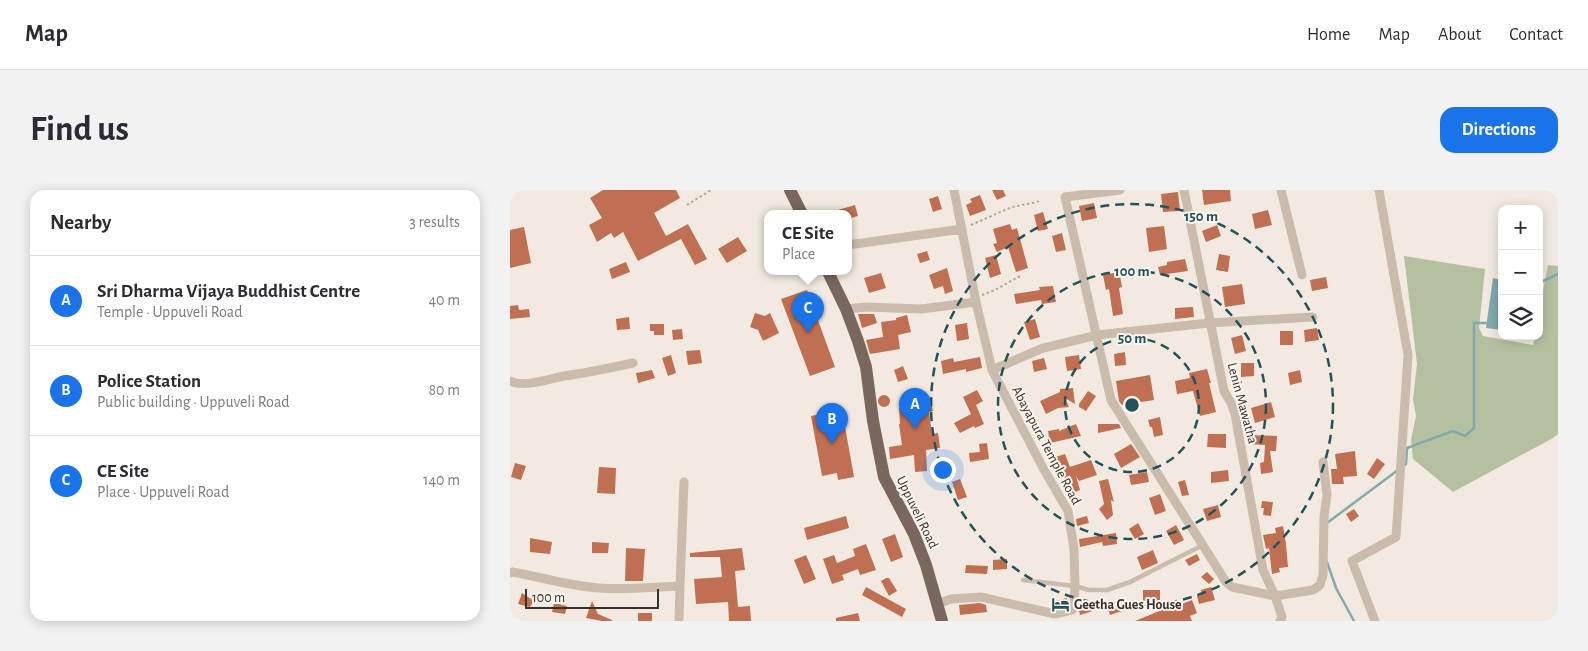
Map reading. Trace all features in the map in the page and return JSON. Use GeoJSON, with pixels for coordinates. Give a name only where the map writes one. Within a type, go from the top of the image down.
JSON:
{"type":"FeatureCollection","features":[{"type":"Feature","properties":{"kind":"main road"},"geometry":{"type":"LineString","coordinates":[[790,190],[800,210]]}},
{"type":"Feature","properties":{"kind":"main road","name":"Uppuveli Road"},"geometry":{"type":"LineString","coordinates":[[829,275],[846,309],[866,367],[873,421],[884,477],[914,534],[926,565],[942,621]]}},
{"type":"Feature","properties":{"kind":"street","name":"Abayapura Temple Road"},"geometry":{"type":"LineString","coordinates":[[937,604],[951,599],[981,597],[1057,618],[1074,608],[1075,586],[1074,549],[1068,511],[1043,468],[992,370],[975,300],[954,190]]}},
{"type":"Feature","properties":{"kind":"street"},"geometry":{"type":"LineString","coordinates":[[1120,190],[1065,194],[1111,400],[1202,545],[1226,582],[1232,587],[1275,596],[1313,590],[1320,585],[1327,495],[1323,462]]}},
{"type":"Feature","properties":{"kind":"street","name":"Lenin Mawatha"},"geometry":{"type":"LineString","coordinates":[[1184,190],[1224,391],[1232,403],[1235,414],[1263,570],[1275,596],[1282,617],[1280,621]]}},
{"type":"Feature","properties":{"kind":"street"},"geometry":{"type":"LineString","coordinates":[[1281,190],[1302,275]]}},
{"type":"Feature","properties":{"kind":"street"},"geometry":{"type":"LineString","coordinates":[[1375,621],[1352,561],[1396,537],[1408,355],[1379,190]]}},
{"type":"Feature","properties":{"kind":"street"},"geometry":{"type":"LineString","coordinates":[[852,244],[962,229]]}},
{"type":"Feature","properties":{"kind":"street"},"geometry":{"type":"LineString","coordinates":[[846,309],[866,307],[922,308],[975,300]]}},
{"type":"Feature","properties":{"kind":"street"},"geometry":{"type":"LineString","coordinates":[[992,370],[1043,348],[1097,335],[1210,322],[1313,317]]}},
{"type":"Feature","properties":{"kind":"street"},"geometry":{"type":"LineString","coordinates":[[510,381],[515,384],[528,383],[580,375],[633,363]]}},
{"type":"Feature","properties":{"kind":"street"},"geometry":{"type":"LineString","coordinates":[[679,621],[684,482]]}},
{"type":"Feature","properties":{"kind":"street"},"geometry":{"type":"LineString","coordinates":[[510,573],[597,588],[618,589],[680,586]]}},
{"type":"Feature","properties":{"kind":"lane"},"geometry":{"type":"LineString","coordinates":[[1023,580],[1075,586],[1089,590],[1108,590],[1130,582],[1202,545]]}},
{"type":"Feature","properties":{"kind":"path"},"geometry":{"type":"LineString","coordinates":[[687,204],[711,190]]}},
{"type":"Feature","properties":{"kind":"path"},"geometry":{"type":"LineString","coordinates":[[962,229],[1012,207],[1041,201]]}},
{"type":"Feature","properties":{"kind":"path"},"geometry":{"type":"LineString","coordinates":[[975,300],[1020,276]]}},
{"type":"Feature","properties":{"kind":"green space"},"geometry":{"type":"Polygon","coordinates":[[[1404,256],[1485,269],[1479,328],[1483,336],[1533,345],[1534,340],[1543,340],[1543,291],[1548,265],[1558,266],[1558,434],[1553,438],[1453,492],[1413,459],[1411,440],[1416,416],[1413,399],[1417,364],[1404,256]]]}},
{"type":"Feature","properties":{"kind":"water"},"geometry":{"type":"Polygon","coordinates":[[[1493,278],[1498,279],[1498,330],[1486,328],[1493,278]]]}},
{"type":"Feature","properties":{"kind":"building"},"geometry":{"type":"Polygon","coordinates":[[[603,190],[676,190],[680,198],[654,213],[666,236],[688,224],[707,259],[695,265],[681,239],[638,261],[623,232],[614,238],[611,233],[597,242],[589,225],[602,218],[590,198],[603,190]]]}},
{"type":"Feature","properties":{"kind":"building"},"geometry":{"type":"Polygon","coordinates":[[[992,190],[1003,190],[1006,196],[997,200],[992,190]]]}},
{"type":"Feature","properties":{"kind":"building"},"geometry":{"type":"Polygon","coordinates":[[[1202,190],[1230,190],[1231,201],[1204,205],[1202,190]]]}},
{"type":"Feature","properties":{"kind":"building"},"geometry":{"type":"Polygon","coordinates":[[[1178,192],[1180,211],[1163,212],[1161,194],[1178,192]]]}},
{"type":"Feature","properties":{"kind":"building"},"geometry":{"type":"Polygon","coordinates":[[[980,195],[986,210],[970,216],[966,205],[972,202],[970,199],[980,195]]]}},
{"type":"Feature","properties":{"kind":"building"},"geometry":{"type":"Polygon","coordinates":[[[938,196],[942,209],[933,212],[929,199],[938,196]]]}},
{"type":"Feature","properties":{"kind":"building"},"geometry":{"type":"Polygon","coordinates":[[[1094,203],[1097,218],[1082,221],[1079,206],[1094,203]]]}},
{"type":"Feature","properties":{"kind":"building"},"geometry":{"type":"Polygon","coordinates":[[[855,205],[858,216],[852,218],[852,210],[838,210],[855,205]]]}},
{"type":"Feature","properties":{"kind":"building"},"geometry":{"type":"Polygon","coordinates":[[[1268,210],[1272,225],[1255,229],[1252,214],[1268,210]]]}},
{"type":"Feature","properties":{"kind":"building"},"geometry":{"type":"Polygon","coordinates":[[[1043,212],[1048,229],[1038,231],[1034,215],[1043,212]]]}},
{"type":"Feature","properties":{"kind":"building"},"geometry":{"type":"Polygon","coordinates":[[[1010,224],[1012,230],[1017,228],[1028,268],[1016,272],[1008,247],[997,252],[993,244],[997,243],[993,229],[1010,224]]]}},
{"type":"Feature","properties":{"kind":"building"},"geometry":{"type":"Polygon","coordinates":[[[1217,225],[1221,236],[1206,242],[1202,231],[1217,225]]]}},
{"type":"Feature","properties":{"kind":"building"},"geometry":{"type":"Polygon","coordinates":[[[1164,226],[1167,249],[1149,252],[1146,228],[1164,226]]]}},
{"type":"Feature","properties":{"kind":"building"},"geometry":{"type":"Polygon","coordinates":[[[524,227],[531,263],[510,268],[510,230],[524,227]]]}},
{"type":"Feature","properties":{"kind":"building"},"geometry":{"type":"Polygon","coordinates":[[[1062,233],[1066,250],[1056,252],[1052,236],[1062,233]]]}},
{"type":"Feature","properties":{"kind":"building"},"geometry":{"type":"Polygon","coordinates":[[[738,237],[747,251],[727,263],[718,249],[738,237]]]}},
{"type":"Feature","properties":{"kind":"building"},"geometry":{"type":"Polygon","coordinates":[[[927,251],[930,260],[920,263],[917,254],[927,251]]]}},
{"type":"Feature","properties":{"kind":"building"},"geometry":{"type":"Polygon","coordinates":[[[1219,254],[1230,256],[1228,272],[1216,270],[1219,254]]]}},
{"type":"Feature","properties":{"kind":"building"},"geometry":{"type":"Polygon","coordinates":[[[996,255],[1001,274],[990,278],[985,258],[996,255]]]}},
{"type":"Feature","properties":{"kind":"building"},"geometry":{"type":"Polygon","coordinates":[[[1185,259],[1188,271],[1160,275],[1158,267],[1167,265],[1167,262],[1185,259]]]}},
{"type":"Feature","properties":{"kind":"building"},"geometry":{"type":"Polygon","coordinates":[[[626,262],[630,272],[612,279],[609,269],[626,262]]]}},
{"type":"Feature","properties":{"kind":"building"},"geometry":{"type":"Polygon","coordinates":[[[947,268],[953,291],[945,294],[943,286],[934,289],[929,275],[947,268]]]}},
{"type":"Feature","properties":{"kind":"building"},"geometry":{"type":"Polygon","coordinates":[[[881,273],[886,288],[869,293],[864,278],[881,273]]]}},
{"type":"Feature","properties":{"kind":"building"},"geometry":{"type":"Polygon","coordinates":[[[1114,273],[1114,277],[1120,276],[1122,287],[1119,288],[1123,314],[1113,316],[1109,289],[1106,290],[1103,275],[1114,273]]]}},
{"type":"Feature","properties":{"kind":"building"},"geometry":{"type":"Polygon","coordinates":[[[1326,277],[1328,288],[1312,291],[1310,280],[1326,277]]]}},
{"type":"Feature","properties":{"kind":"building"},"geometry":{"type":"Polygon","coordinates":[[[1242,284],[1245,304],[1225,307],[1222,287],[1242,284]]]}},
{"type":"Feature","properties":{"kind":"building"},"geometry":{"type":"Polygon","coordinates":[[[1053,286],[1056,302],[1042,304],[1041,300],[1016,304],[1014,294],[1040,290],[1039,287],[1053,286]]]}},
{"type":"Feature","properties":{"kind":"building"},"geometry":{"type":"Polygon","coordinates":[[[807,290],[835,367],[810,376],[781,299],[807,290]]]}},
{"type":"Feature","properties":{"kind":"building"},"geometry":{"type":"Polygon","coordinates":[[[518,305],[519,310],[529,309],[530,317],[510,319],[510,306],[518,305]]]}},
{"type":"Feature","properties":{"kind":"building"},"geometry":{"type":"Polygon","coordinates":[[[1193,307],[1194,317],[1175,319],[1175,308],[1193,307]]]}},
{"type":"Feature","properties":{"kind":"building"},"geometry":{"type":"Polygon","coordinates":[[[755,313],[765,316],[770,313],[779,333],[763,341],[758,330],[750,327],[755,313]]]}},
{"type":"Feature","properties":{"kind":"building"},"geometry":{"type":"Polygon","coordinates":[[[858,314],[874,314],[877,323],[862,328],[858,314]]]}},
{"type":"Feature","properties":{"kind":"building"},"geometry":{"type":"Polygon","coordinates":[[[907,315],[911,332],[898,335],[900,349],[870,354],[866,340],[883,337],[881,322],[896,320],[896,318],[907,315]]]}},
{"type":"Feature","properties":{"kind":"building"},"geometry":{"type":"Polygon","coordinates":[[[629,317],[630,329],[617,330],[616,319],[629,317]]]}},
{"type":"Feature","properties":{"kind":"building"},"geometry":{"type":"Polygon","coordinates":[[[1035,319],[1040,337],[1030,340],[1024,322],[1035,319]]]}},
{"type":"Feature","properties":{"kind":"building"},"geometry":{"type":"Polygon","coordinates":[[[967,323],[969,339],[957,341],[955,325],[967,323]]]}},
{"type":"Feature","properties":{"kind":"building"},"geometry":{"type":"Polygon","coordinates":[[[650,324],[664,324],[664,335],[654,335],[654,331],[650,331],[650,324]]]}},
{"type":"Feature","properties":{"kind":"building"},"geometry":{"type":"Polygon","coordinates":[[[1317,328],[1319,340],[1305,342],[1304,330],[1317,328]]]}},
{"type":"Feature","properties":{"kind":"building"},"geometry":{"type":"Polygon","coordinates":[[[682,329],[683,339],[673,340],[672,330],[682,329]]]}},
{"type":"Feature","properties":{"kind":"building"},"geometry":{"type":"Polygon","coordinates":[[[1280,331],[1293,331],[1293,345],[1280,345],[1280,331]]]}},
{"type":"Feature","properties":{"kind":"building"},"geometry":{"type":"Polygon","coordinates":[[[1242,335],[1246,351],[1235,354],[1231,338],[1242,335]]]}},
{"type":"Feature","properties":{"kind":"building"},"geometry":{"type":"Polygon","coordinates":[[[700,350],[702,363],[688,365],[686,351],[700,350]]]}},
{"type":"Feature","properties":{"kind":"building"},"geometry":{"type":"Polygon","coordinates":[[[1125,352],[1126,365],[1115,366],[1114,354],[1125,352]]]}},
{"type":"Feature","properties":{"kind":"building"},"geometry":{"type":"Polygon","coordinates":[[[671,355],[676,373],[668,376],[662,358],[671,355]]]}},
{"type":"Feature","properties":{"kind":"building"},"geometry":{"type":"Polygon","coordinates":[[[1079,355],[1081,369],[1067,371],[1065,357],[1079,355]]]}},
{"type":"Feature","properties":{"kind":"building"},"geometry":{"type":"Polygon","coordinates":[[[980,357],[982,368],[966,372],[966,369],[943,374],[941,361],[953,358],[954,362],[980,357]]]}},
{"type":"Feature","properties":{"kind":"building"},"geometry":{"type":"Polygon","coordinates":[[[1044,358],[1047,369],[1034,372],[1032,361],[1044,358]]]}},
{"type":"Feature","properties":{"kind":"building"},"geometry":{"type":"Polygon","coordinates":[[[1241,363],[1254,363],[1254,376],[1241,377],[1241,363]]]}},
{"type":"Feature","properties":{"kind":"building"},"geometry":{"type":"Polygon","coordinates":[[[903,366],[908,379],[898,382],[894,370],[903,366]]]}},
{"type":"Feature","properties":{"kind":"building"},"geometry":{"type":"Polygon","coordinates":[[[1207,369],[1216,412],[1200,416],[1193,391],[1177,394],[1175,381],[1190,378],[1189,373],[1207,369]]]}},
{"type":"Feature","properties":{"kind":"building"},"geometry":{"type":"Polygon","coordinates":[[[652,370],[655,378],[638,383],[636,373],[652,370]]]}},
{"type":"Feature","properties":{"kind":"building"},"geometry":{"type":"Polygon","coordinates":[[[1300,370],[1302,382],[1290,385],[1288,373],[1300,370]]]}},
{"type":"Feature","properties":{"kind":"building"},"geometry":{"type":"Polygon","coordinates":[[[1150,375],[1154,400],[1122,405],[1119,401],[1116,381],[1150,375]]]}},
{"type":"Feature","properties":{"kind":"building"},"geometry":{"type":"Polygon","coordinates":[[[1073,388],[1075,404],[1065,398],[1069,407],[1058,408],[1046,414],[1040,401],[1060,392],[1060,389],[1073,388]]]}},
{"type":"Feature","properties":{"kind":"building"},"geometry":{"type":"Polygon","coordinates":[[[977,390],[983,401],[976,405],[984,424],[975,428],[974,426],[960,433],[954,423],[971,414],[963,397],[977,390]]]}},
{"type":"Feature","properties":{"kind":"building"},"geometry":{"type":"Polygon","coordinates":[[[1088,391],[1096,396],[1086,411],[1079,407],[1079,404],[1088,391]]]}},
{"type":"Feature","properties":{"kind":"building"},"geometry":{"type":"Polygon","coordinates":[[[882,395],[886,395],[890,401],[886,407],[882,407],[878,403],[878,399],[882,395]]]}},
{"type":"Feature","properties":{"kind":"building"},"geometry":{"type":"Polygon","coordinates":[[[1271,402],[1275,417],[1255,423],[1251,408],[1271,402]]]}},
{"type":"Feature","properties":{"kind":"building"},"geometry":{"type":"Polygon","coordinates":[[[931,403],[933,411],[929,412],[932,434],[938,433],[940,448],[926,450],[927,471],[915,472],[914,455],[890,459],[889,447],[902,445],[899,408],[931,403]]]}},
{"type":"Feature","properties":{"kind":"building"},"geometry":{"type":"Polygon","coordinates":[[[842,410],[854,477],[838,480],[837,473],[822,476],[811,416],[842,410]]]}},
{"type":"Feature","properties":{"kind":"building"},"geometry":{"type":"Polygon","coordinates":[[[1160,417],[1163,435],[1154,437],[1148,420],[1160,417]]]}},
{"type":"Feature","properties":{"kind":"building"},"geometry":{"type":"Polygon","coordinates":[[[1076,424],[1081,436],[1050,443],[1048,431],[1059,429],[1059,431],[1076,424]]]}},
{"type":"Feature","properties":{"kind":"building"},"geometry":{"type":"Polygon","coordinates":[[[1098,424],[1119,424],[1121,428],[1098,433],[1098,424]]]}},
{"type":"Feature","properties":{"kind":"building"},"geometry":{"type":"Polygon","coordinates":[[[1208,434],[1226,434],[1226,448],[1207,447],[1208,434]]]}},
{"type":"Feature","properties":{"kind":"building"},"geometry":{"type":"Polygon","coordinates":[[[1248,435],[1277,436],[1276,451],[1270,451],[1273,472],[1261,474],[1260,463],[1264,462],[1265,445],[1248,444],[1248,435]]]}},
{"type":"Feature","properties":{"kind":"building"},"geometry":{"type":"Polygon","coordinates":[[[987,443],[989,459],[970,462],[969,453],[980,452],[979,444],[987,443]]]}},
{"type":"Feature","properties":{"kind":"building"},"geometry":{"type":"Polygon","coordinates":[[[1131,444],[1140,457],[1121,468],[1114,454],[1131,444]]]}},
{"type":"Feature","properties":{"kind":"building"},"geometry":{"type":"Polygon","coordinates":[[[1355,451],[1357,476],[1343,477],[1344,484],[1332,484],[1331,469],[1337,469],[1335,454],[1355,451]]]}},
{"type":"Feature","properties":{"kind":"building"},"geometry":{"type":"Polygon","coordinates":[[[1065,454],[1070,467],[1091,460],[1097,475],[1079,481],[1076,476],[1080,490],[1072,494],[1055,457],[1065,454]]]}},
{"type":"Feature","properties":{"kind":"building"},"geometry":{"type":"Polygon","coordinates":[[[1377,458],[1385,464],[1374,479],[1367,474],[1377,458]]]}},
{"type":"Feature","properties":{"kind":"building"},"geometry":{"type":"Polygon","coordinates":[[[515,463],[526,466],[521,480],[511,477],[515,463]]]}},
{"type":"Feature","properties":{"kind":"building"},"geometry":{"type":"Polygon","coordinates":[[[599,467],[616,468],[615,494],[597,493],[599,467]]]}},
{"type":"Feature","properties":{"kind":"building"},"geometry":{"type":"Polygon","coordinates":[[[1228,470],[1229,481],[1211,483],[1211,472],[1228,470]]]}},
{"type":"Feature","properties":{"kind":"building"},"geometry":{"type":"Polygon","coordinates":[[[1147,472],[1149,482],[1131,485],[1129,475],[1147,472]]]}},
{"type":"Feature","properties":{"kind":"building"},"geometry":{"type":"Polygon","coordinates":[[[960,479],[967,497],[958,500],[952,482],[960,479]]]}},
{"type":"Feature","properties":{"kind":"building"},"geometry":{"type":"Polygon","coordinates":[[[1108,479],[1114,502],[1111,500],[1113,515],[1107,520],[1099,509],[1104,504],[1099,481],[1108,479]]]}},
{"type":"Feature","properties":{"kind":"building"},"geometry":{"type":"Polygon","coordinates":[[[1185,480],[1189,495],[1182,496],[1178,482],[1185,480]]]}},
{"type":"Feature","properties":{"kind":"building"},"geometry":{"type":"Polygon","coordinates":[[[1160,494],[1166,511],[1155,515],[1149,498],[1160,494]]]}},
{"type":"Feature","properties":{"kind":"building"},"geometry":{"type":"Polygon","coordinates":[[[1262,501],[1273,502],[1271,516],[1263,515],[1262,501]]]}},
{"type":"Feature","properties":{"kind":"building"},"geometry":{"type":"Polygon","coordinates":[[[1218,505],[1221,517],[1207,521],[1203,509],[1218,505]]]}},
{"type":"Feature","properties":{"kind":"building"},"geometry":{"type":"Polygon","coordinates":[[[1354,509],[1359,516],[1351,522],[1346,514],[1354,509]]]}},
{"type":"Feature","properties":{"kind":"building"},"geometry":{"type":"Polygon","coordinates":[[[846,516],[849,528],[807,540],[804,528],[846,516]]]}},
{"type":"Feature","properties":{"kind":"building"},"geometry":{"type":"Polygon","coordinates":[[[1087,516],[1089,523],[1077,526],[1076,519],[1087,516]]]}},
{"type":"Feature","properties":{"kind":"building"},"geometry":{"type":"Polygon","coordinates":[[[1138,523],[1144,534],[1135,539],[1129,529],[1138,523]]]}},
{"type":"Feature","properties":{"kind":"building"},"geometry":{"type":"Polygon","coordinates":[[[1176,525],[1184,540],[1174,545],[1166,531],[1176,525]]]}},
{"type":"Feature","properties":{"kind":"building"},"geometry":{"type":"Polygon","coordinates":[[[1283,526],[1288,567],[1279,568],[1280,572],[1272,574],[1269,548],[1266,549],[1263,535],[1276,533],[1275,528],[1283,526]]]}},
{"type":"Feature","properties":{"kind":"building"},"geometry":{"type":"Polygon","coordinates":[[[1116,533],[1117,544],[1103,546],[1102,542],[1080,547],[1079,539],[1116,533]]]}},
{"type":"Feature","properties":{"kind":"building"},"geometry":{"type":"Polygon","coordinates":[[[895,534],[903,557],[891,562],[882,539],[895,534]]]}},
{"type":"Feature","properties":{"kind":"building"},"geometry":{"type":"Polygon","coordinates":[[[530,538],[552,542],[550,554],[530,552],[530,538]]]}},
{"type":"Feature","properties":{"kind":"building"},"geometry":{"type":"Polygon","coordinates":[[[592,542],[609,543],[608,553],[592,553],[592,542]]]}},
{"type":"Feature","properties":{"kind":"building"},"geometry":{"type":"Polygon","coordinates":[[[866,544],[876,570],[860,575],[858,569],[842,575],[844,580],[832,584],[823,559],[834,555],[837,563],[855,556],[853,549],[866,544]]]}},
{"type":"Feature","properties":{"kind":"building"},"geometry":{"type":"Polygon","coordinates":[[[626,548],[645,549],[643,581],[625,581],[626,548]]]}},
{"type":"Feature","properties":{"kind":"building"},"geometry":{"type":"Polygon","coordinates":[[[742,548],[745,570],[735,571],[738,607],[750,606],[751,621],[729,621],[728,602],[696,604],[694,579],[722,577],[720,557],[690,557],[690,553],[742,548]]]}},
{"type":"Feature","properties":{"kind":"building"},"geometry":{"type":"Polygon","coordinates":[[[1153,550],[1158,563],[1142,570],[1137,557],[1153,550]]]}},
{"type":"Feature","properties":{"kind":"building"},"geometry":{"type":"Polygon","coordinates":[[[1197,554],[1200,560],[1189,566],[1185,560],[1197,554]]]}},
{"type":"Feature","properties":{"kind":"building"},"geometry":{"type":"Polygon","coordinates":[[[806,555],[816,579],[804,584],[794,560],[806,555]]]}},
{"type":"Feature","properties":{"kind":"building"},"geometry":{"type":"Polygon","coordinates":[[[1007,559],[1007,569],[993,570],[993,560],[1007,559]]]}},
{"type":"Feature","properties":{"kind":"building"},"geometry":{"type":"Polygon","coordinates":[[[966,565],[988,566],[987,574],[965,573],[966,565]]]}},
{"type":"Feature","properties":{"kind":"building"},"geometry":{"type":"Polygon","coordinates":[[[1207,572],[1214,579],[1209,584],[1201,577],[1207,572]]]}},
{"type":"Feature","properties":{"kind":"building"},"geometry":{"type":"Polygon","coordinates":[[[889,578],[897,591],[889,596],[881,581],[889,578]]]}},
{"type":"Feature","properties":{"kind":"building"},"geometry":{"type":"Polygon","coordinates":[[[866,587],[906,609],[902,617],[862,595],[866,587]]]}},
{"type":"Feature","properties":{"kind":"building"},"geometry":{"type":"Polygon","coordinates":[[[1211,587],[1215,600],[1199,604],[1197,596],[1202,595],[1201,590],[1211,587]]]}},
{"type":"Feature","properties":{"kind":"building"},"geometry":{"type":"Polygon","coordinates":[[[1143,590],[1160,590],[1160,600],[1143,601],[1143,590]]]}},
{"type":"Feature","properties":{"kind":"building"},"geometry":{"type":"Polygon","coordinates":[[[522,593],[534,601],[530,607],[518,604],[522,593]]]}},
{"type":"Feature","properties":{"kind":"building","name":"Geetha Gues House"},"geometry":{"type":"Polygon","coordinates":[[[1067,598],[1068,605],[1053,607],[1052,602],[1067,598]]]}},
{"type":"Feature","properties":{"kind":"building"},"geometry":{"type":"Polygon","coordinates":[[[1122,600],[1125,610],[1110,615],[1107,605],[1122,600]]]}},
{"type":"Feature","properties":{"kind":"building"},"geometry":{"type":"Polygon","coordinates":[[[1192,600],[1197,613],[1190,616],[1192,621],[1135,621],[1179,603],[1179,605],[1192,600]]]}},
{"type":"Feature","properties":{"kind":"building"},"geometry":{"type":"Polygon","coordinates":[[[592,601],[598,614],[612,621],[586,618],[592,601]]]}},
{"type":"Feature","properties":{"kind":"building"},"geometry":{"type":"Polygon","coordinates":[[[1093,602],[1096,610],[1080,615],[1080,606],[1093,602]]]}},
{"type":"Feature","properties":{"kind":"building"},"geometry":{"type":"Polygon","coordinates":[[[554,603],[567,606],[565,614],[552,612],[554,603]]]}},
{"type":"Feature","properties":{"kind":"building"},"geometry":{"type":"Polygon","coordinates":[[[980,603],[986,605],[987,612],[960,615],[959,605],[980,603]]]}},
{"type":"Feature","properties":{"kind":"building"},"geometry":{"type":"Polygon","coordinates":[[[638,613],[652,613],[652,621],[638,621],[638,613]]]}},
{"type":"Feature","properties":{"kind":"building"},"geometry":{"type":"Polygon","coordinates":[[[858,613],[860,621],[836,621],[836,618],[858,613]]]}},
{"type":"Feature","properties":{"kind":"waterway"},"geometry":{"type":"LineString","coordinates":[[1543,281],[1558,274]]}},
{"type":"Feature","properties":{"kind":"waterway"},"geometry":{"type":"LineString","coordinates":[[1403,466],[1406,464],[1407,448],[1453,431],[1465,436],[1474,428],[1474,323],[1488,323]]}},
{"type":"Feature","properties":{"kind":"waterway"},"geometry":{"type":"LineString","coordinates":[[1327,523],[1398,470]]}},
{"type":"Feature","properties":{"kind":"waterway"},"geometry":{"type":"LineString","coordinates":[[1327,562],[1336,588],[1354,621]]}},
{"type":"Feature","properties":{"kind":"place","name":"CE Site"},"geometry":{"type":"Point","coordinates":[808,333]}},
{"type":"Feature","properties":{"kind":"place","name":"Sri Dharma Vijaya Buddhist Centre"},"geometry":{"type":"Point","coordinates":[915,429]}},
{"type":"Feature","properties":{"kind":"place","name":"Police Station"},"geometry":{"type":"Point","coordinates":[832,444]}},
{"type":"Feature","properties":{"kind":"place","name":"Geetha Gues House"},"geometry":{"type":"Point","coordinates":[1060,604]}}]}
